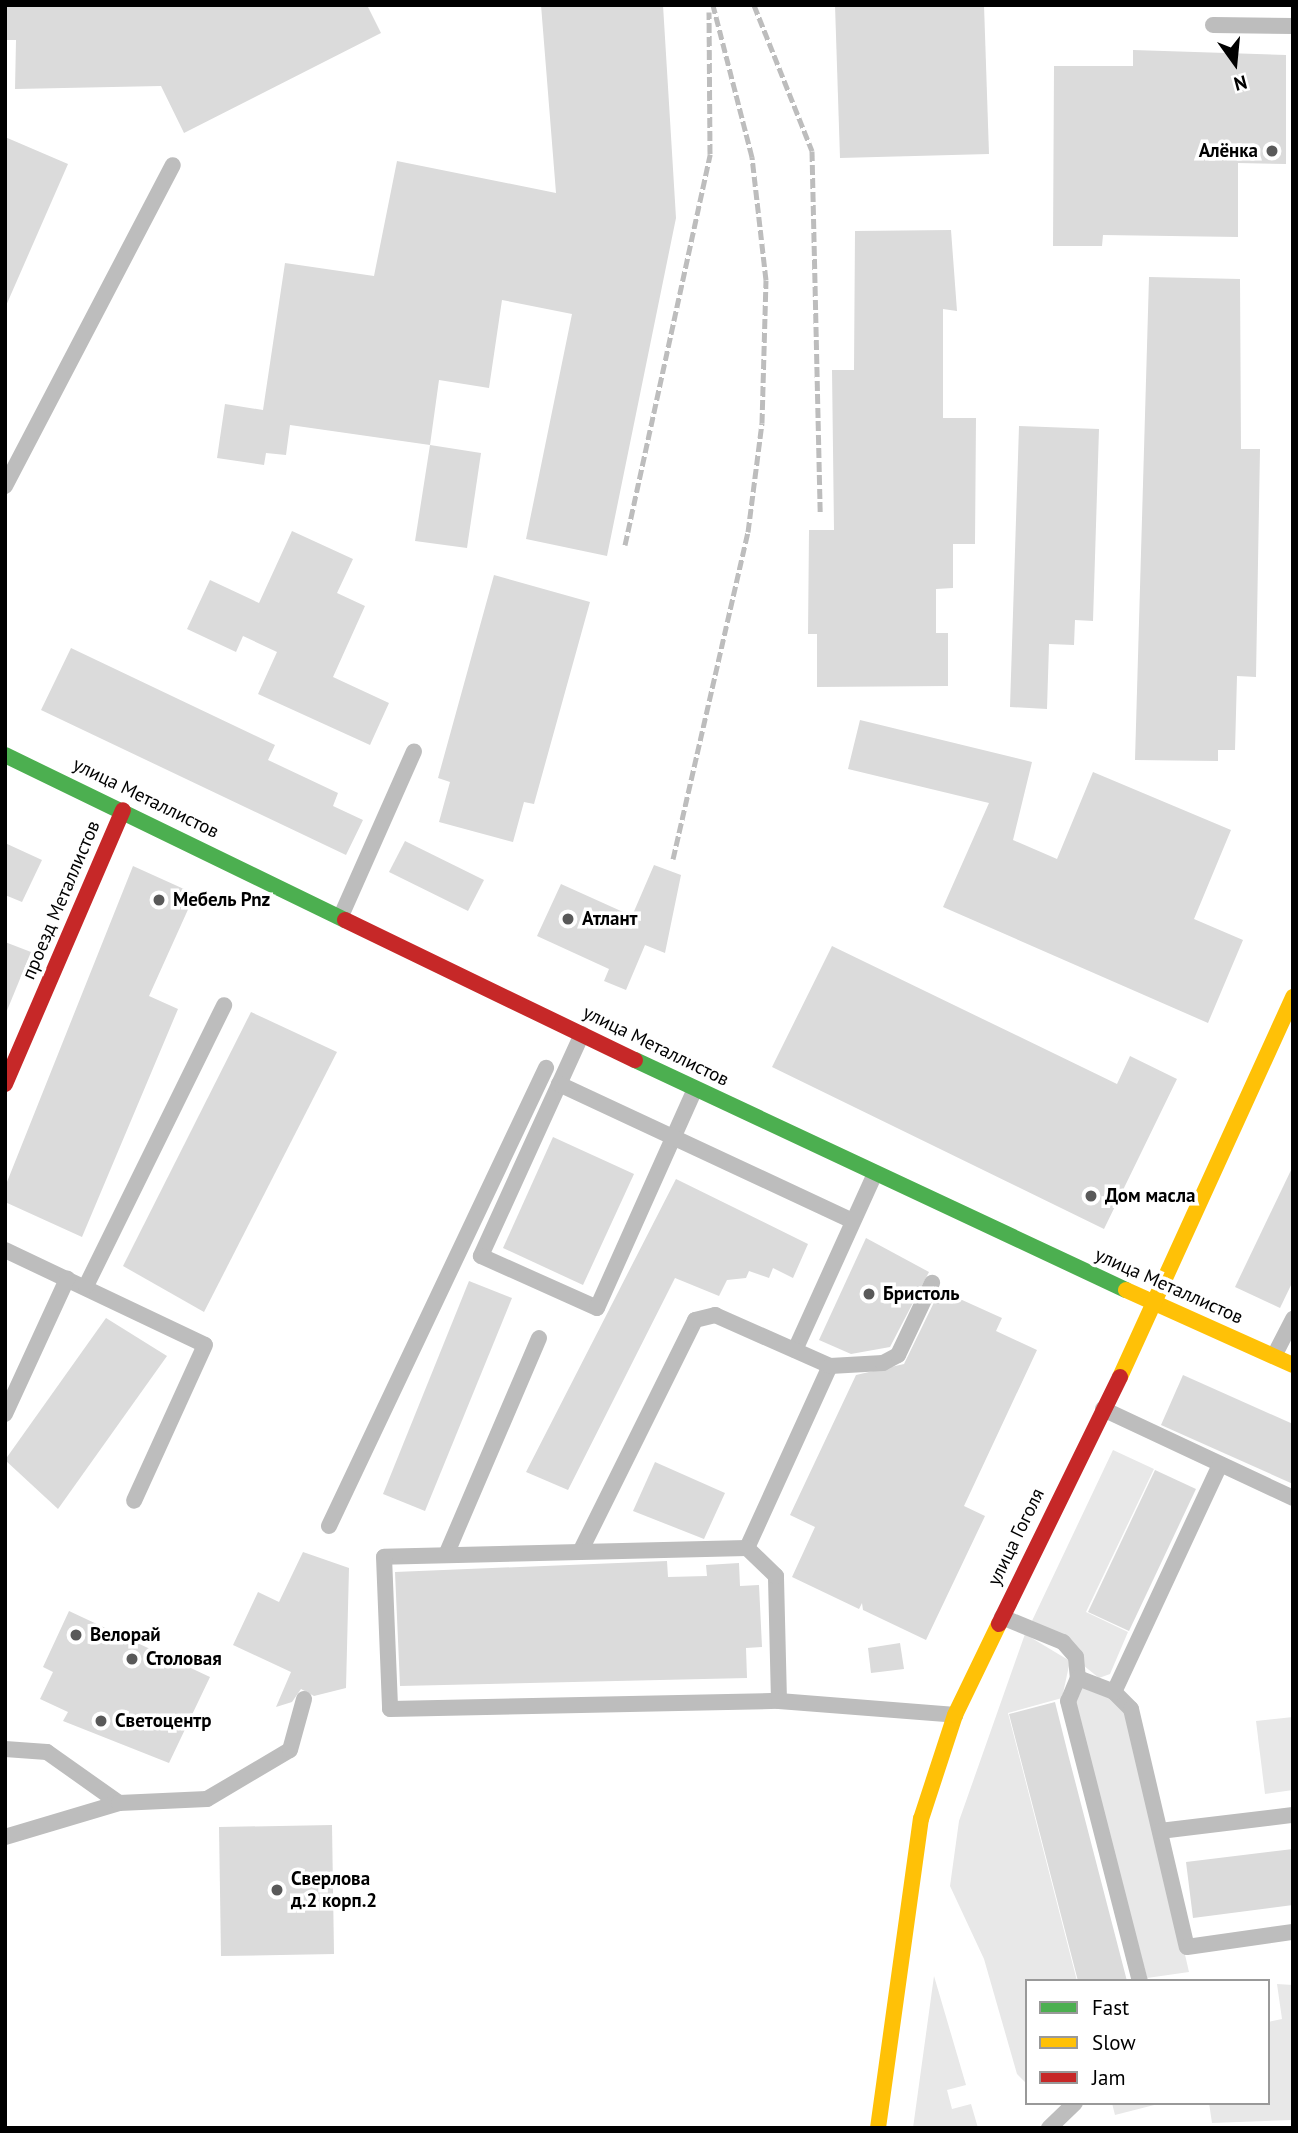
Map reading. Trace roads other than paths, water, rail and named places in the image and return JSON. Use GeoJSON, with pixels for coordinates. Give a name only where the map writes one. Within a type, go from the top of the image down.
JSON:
{"type":"FeatureCollection","features":[{"type":"Feature","properties":{"kind":"street","name":"улица Металлистов"},"geometry":{"type":"LineString","coordinates":[[5,755],[874,1176],[1293,1365]]}},
{"type":"Feature","properties":{"kind":"street","name":"проезд Металлистов"},"geometry":{"type":"LineString","coordinates":[[5,1084],[122,810]]}},
{"type":"Feature","properties":{"kind":"street","name":"улица Гоголя"},"geometry":{"type":"LineString","coordinates":[[878,2128],[921,1819],[955,1715],[1000,1616],[1156,1303],[1293,997]]}},
{"type":"Feature","properties":{"kind":"lane"},"geometry":{"type":"LineString","coordinates":[[1213,25],[1293,26]]}},
{"type":"Feature","properties":{"kind":"lane"},"geometry":{"type":"LineString","coordinates":[[5,486],[173,165]]}},
{"type":"Feature","properties":{"kind":"lane"},"geometry":{"type":"LineString","coordinates":[[341,916],[414,751]]}},
{"type":"Feature","properties":{"kind":"lane"},"geometry":{"type":"LineString","coordinates":[[86,1286],[225,1005]]}},
{"type":"Feature","properties":{"kind":"lane"},"geometry":{"type":"LineString","coordinates":[[582,1034],[481,1256],[597,1308],[695,1089]]}},
{"type":"Feature","properties":{"kind":"lane"},"geometry":{"type":"LineString","coordinates":[[329,1526],[546,1068]]}},
{"type":"Feature","properties":{"kind":"lane"},"geometry":{"type":"LineString","coordinates":[[559,1084],[853,1222]]}},
{"type":"Feature","properties":{"kind":"lane"},"geometry":{"type":"LineString","coordinates":[[795,1350],[874,1176]]}},
{"type":"Feature","properties":{"kind":"lane"},"geometry":{"type":"LineString","coordinates":[[5,1250],[86,1286],[205,1345],[134,1501]]}},
{"type":"Feature","properties":{"kind":"lane"},"geometry":{"type":"LineString","coordinates":[[5,1414],[66,1279]]}},
{"type":"Feature","properties":{"kind":"lane"},"geometry":{"type":"LineString","coordinates":[[580,1552],[695,1320],[715,1315],[830,1366],[894,1359],[932,1283]]}},
{"type":"Feature","properties":{"kind":"lane"},"geometry":{"type":"LineString","coordinates":[[1274,1356],[1293,1319]]}},
{"type":"Feature","properties":{"kind":"lane"},"geometry":{"type":"LineString","coordinates":[[446,1555],[539,1338]]}},
{"type":"Feature","properties":{"kind":"lane"},"geometry":{"type":"LineString","coordinates":[[747,1548],[830,1366]]}},
{"type":"Feature","properties":{"kind":"lane"},"geometry":{"type":"LineString","coordinates":[[1103,1409],[1293,1498]]}},
{"type":"Feature","properties":{"kind":"lane"},"geometry":{"type":"LineString","coordinates":[[1114,1692],[1220,1465]]}},
{"type":"Feature","properties":{"kind":"lane"},"geometry":{"type":"LineString","coordinates":[[779,1701],[776,1576],[747,1548],[384,1558],[390,1709],[779,1701],[955,1715]]}},
{"type":"Feature","properties":{"kind":"lane"},"geometry":{"type":"LineString","coordinates":[[1000,1616],[1069,1646],[1078,1678],[1068,1701],[1139,1979]]}},
{"type":"Feature","properties":{"kind":"lane"},"geometry":{"type":"LineString","coordinates":[[1078,1678],[1114,1692],[1133,1715],[1186,1947],[1293,1932]]}},
{"type":"Feature","properties":{"kind":"lane"},"geometry":{"type":"LineString","coordinates":[[5,1837],[119,1803],[207,1799],[246,1780],[290,1750],[304,1699]]}},
{"type":"Feature","properties":{"kind":"lane"},"geometry":{"type":"LineString","coordinates":[[5,1749],[47,1752],[119,1803]]}},
{"type":"Feature","properties":{"kind":"lane"},"geometry":{"type":"LineString","coordinates":[[1160,1831],[1293,1815]]}},
{"type":"Feature","properties":{"kind":"lane"},"geometry":{"type":"LineString","coordinates":[[1049,2128],[1073,2105]]}},
{"type":"Feature","properties":{"kind":"railway"},"geometry":{"type":"LineString","coordinates":[[673,859],[748,532],[762,423],[766,280],[752,157],[713,5]]}},
{"type":"Feature","properties":{"kind":"railway"},"geometry":{"type":"LineString","coordinates":[[754,5],[812,151],[820,515]]}},
{"type":"Feature","properties":{"kind":"railway"},"geometry":{"type":"LineString","coordinates":[[625,545],[710,154],[709,12]]}},
{"type":"Feature","properties":{"kind":"place","name":"Алёнка"},"geometry":{"type":"Point","coordinates":[1272,151]}},
{"type":"Feature","properties":{"kind":"place","name":"Мебель Pnz"},"geometry":{"type":"Point","coordinates":[159,900]}},
{"type":"Feature","properties":{"kind":"place","name":"Атлант"},"geometry":{"type":"Point","coordinates":[568,919]}},
{"type":"Feature","properties":{"kind":"place","name":"Дом масла"},"geometry":{"type":"Point","coordinates":[1091,1196]}},
{"type":"Feature","properties":{"kind":"place","name":"Бристоль"},"geometry":{"type":"Point","coordinates":[869,1294]}},
{"type":"Feature","properties":{"kind":"place","name":"Велорай"},"geometry":{"type":"Point","coordinates":[76,1635]}},
{"type":"Feature","properties":{"kind":"place","name":"Столовая"},"geometry":{"type":"Point","coordinates":[132,1659]}},
{"type":"Feature","properties":{"kind":"place","name":"Светоцентр"},"geometry":{"type":"Point","coordinates":[101,1721]}},
{"type":"Feature","properties":{"kind":"place","name":"Сверлова д.2 корп.2"},"geometry":{"type":"Point","coordinates":[277,1890]}}]}
